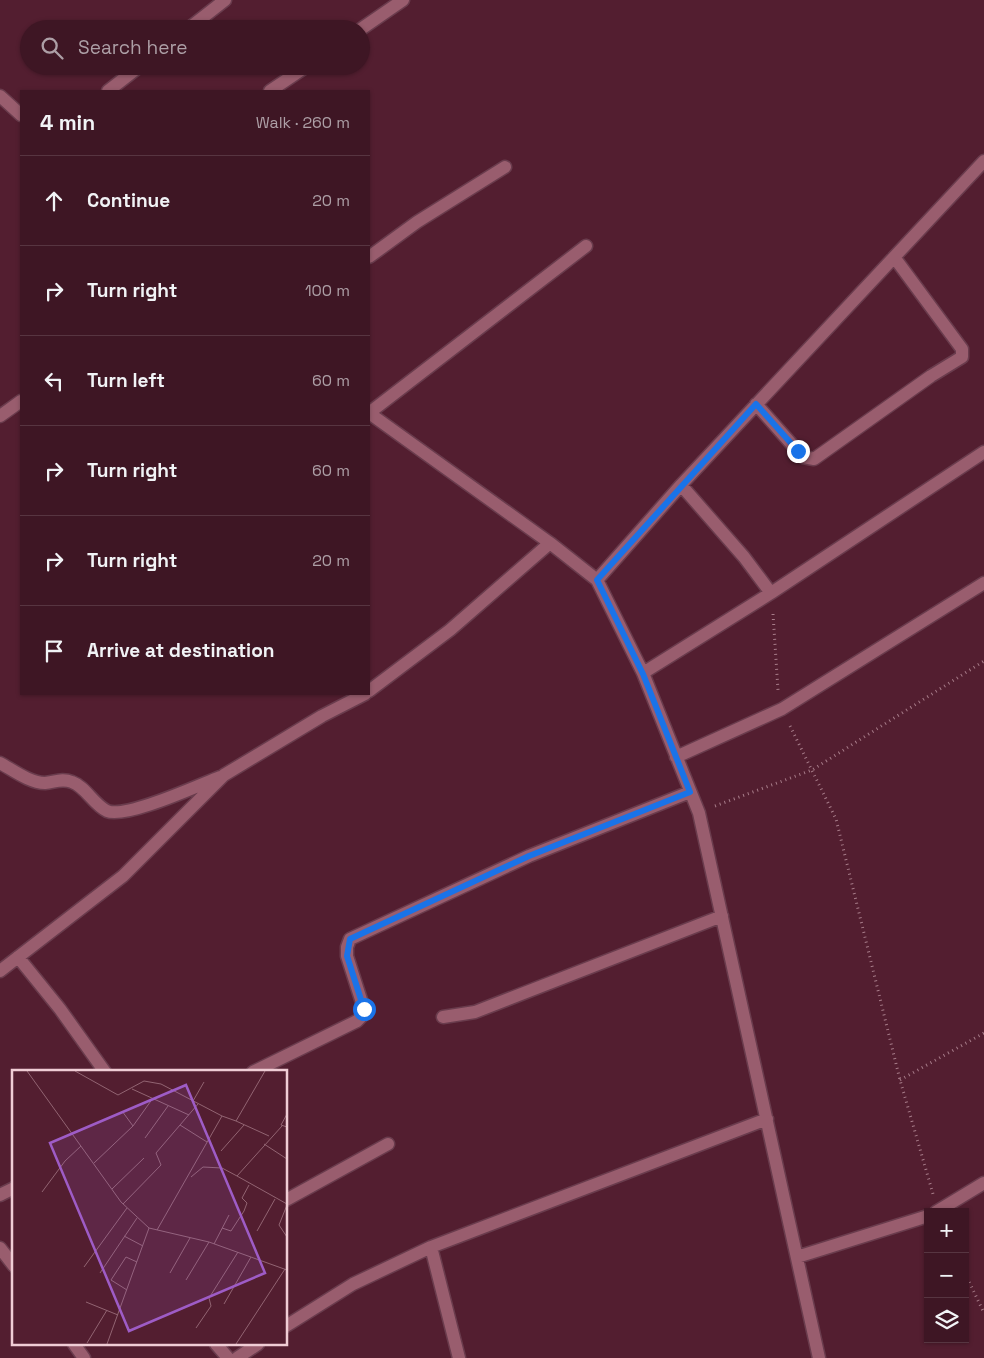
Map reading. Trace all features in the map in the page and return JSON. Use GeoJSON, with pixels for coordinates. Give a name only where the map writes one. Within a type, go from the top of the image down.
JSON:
{"type":"FeatureCollection","features":[{"type":"Feature","properties":{"kind":"street"},"geometry":{"type":"LineString","coordinates":[[199,20],[224,0]]}},
{"type":"Feature","properties":{"kind":"street"},"geometry":{"type":"LineString","coordinates":[[370,23],[403,0]]}},
{"type":"Feature","properties":{"kind":"street"},"geometry":{"type":"LineString","coordinates":[[109,90],[128,75]]}},
{"type":"Feature","properties":{"kind":"street"},"geometry":{"type":"LineString","coordinates":[[271,90],[294,75]]}},
{"type":"Feature","properties":{"kind":"street"},"geometry":{"type":"LineString","coordinates":[[0,96],[20,114]]}},
{"type":"Feature","properties":{"kind":"street"},"geometry":{"type":"LineString","coordinates":[[597,580],[681,485],[984,161]]}},
{"type":"Feature","properties":{"kind":"street"},"geometry":{"type":"LineString","coordinates":[[370,256],[417,222],[505,167]]}},
{"type":"Feature","properties":{"kind":"street"},"geometry":{"type":"LineString","coordinates":[[370,412],[586,246]]}},
{"type":"Feature","properties":{"kind":"street"},"geometry":{"type":"LineString","coordinates":[[756,404],[803,457],[814,459],[931,376],[962,357],[962,349],[894,257]]}},
{"type":"Feature","properties":{"kind":"street"},"geometry":{"type":"LineString","coordinates":[[0,416],[20,402]]}},
{"type":"Feature","properties":{"kind":"street"},"geometry":{"type":"LineString","coordinates":[[370,414],[550,543],[597,580],[643,674],[698,813],[819,1358]]}},
{"type":"Feature","properties":{"kind":"street"},"geometry":{"type":"LineString","coordinates":[[643,674],[771,593],[984,452]]}},
{"type":"Feature","properties":{"kind":"street"},"geometry":{"type":"LineString","coordinates":[[681,485],[744,557],[771,593]]}},
{"type":"Feature","properties":{"kind":"street"},"geometry":{"type":"LineString","coordinates":[[370,690],[450,630],[550,543]]}},
{"type":"Feature","properties":{"kind":"street"},"geometry":{"type":"LineString","coordinates":[[676,757],[782,709],[984,582]]}},
{"type":"Feature","properties":{"kind":"street"},"geometry":{"type":"LineString","coordinates":[[0,763],[36,781],[45,783],[65,780],[74,782],[108,812],[119,813],[148,805],[224,775],[322,716],[363,695]]}},
{"type":"Feature","properties":{"kind":"street"},"geometry":{"type":"LineString","coordinates":[[0,971],[124,876],[224,775]]}},
{"type":"Feature","properties":{"kind":"street"},"geometry":{"type":"LineString","coordinates":[[257,1070],[357,1021],[362,1016],[364,1009],[347,956],[350,939],[529,856],[690,792]]}},
{"type":"Feature","properties":{"kind":"street"},"geometry":{"type":"LineString","coordinates":[[443,1017],[475,1012],[722,916]]}},
{"type":"Feature","properties":{"kind":"street"},"geometry":{"type":"LineString","coordinates":[[18,957],[60,1009],[104,1070]]}},
{"type":"Feature","properties":{"kind":"street"},"geometry":{"type":"LineString","coordinates":[[288,1325],[354,1284],[430,1247],[767,1119]]}},
{"type":"Feature","properties":{"kind":"street"},"geometry":{"type":"LineString","coordinates":[[288,1199],[388,1144]]}},
{"type":"Feature","properties":{"kind":"street"},"geometry":{"type":"LineString","coordinates":[[942,1208],[984,1183]]}},
{"type":"Feature","properties":{"kind":"street"},"geometry":{"type":"LineString","coordinates":[[0,1195],[12,1189]]}},
{"type":"Feature","properties":{"kind":"street"},"geometry":{"type":"LineString","coordinates":[[797,1257],[884,1231],[924,1217]]}},
{"type":"Feature","properties":{"kind":"street"},"geometry":{"type":"LineString","coordinates":[[430,1247],[459,1358]]}},
{"type":"Feature","properties":{"kind":"street"},"geometry":{"type":"LineString","coordinates":[[0,1248],[12,1263]]}},
{"type":"Feature","properties":{"kind":"street"},"geometry":{"type":"LineString","coordinates":[[75,1346],[84,1358]]}},
{"type":"Feature","properties":{"kind":"street"},"geometry":{"type":"LineString","coordinates":[[218,1346],[228,1358]]}},
{"type":"Feature","properties":{"kind":"street"},"geometry":{"type":"LineString","coordinates":[[237,1358],[255,1346]]}},
{"type":"Feature","properties":{"kind":"path"},"geometry":{"type":"LineString","coordinates":[[771,593],[778,701],[836,819],[933,1208]]}},
{"type":"Feature","properties":{"kind":"path"},"geometry":{"type":"LineString","coordinates":[[698,813],[812,770],[984,662]]}},
{"type":"Feature","properties":{"kind":"path"},"geometry":{"type":"LineString","coordinates":[[900,1080],[984,1033]]}},
{"type":"Feature","properties":{"kind":"path"},"geometry":{"type":"LineString","coordinates":[[969,1281],[984,1313]]}},
{"type":"Feature","properties":{"kind":"route"},"geometry":{"type":"LineString","coordinates":[[364,1009],[347,956],[347,947],[350,939],[380,923],[529,856],[690,792],[643,674],[597,580],[756,404],[798,451]]}}]}
